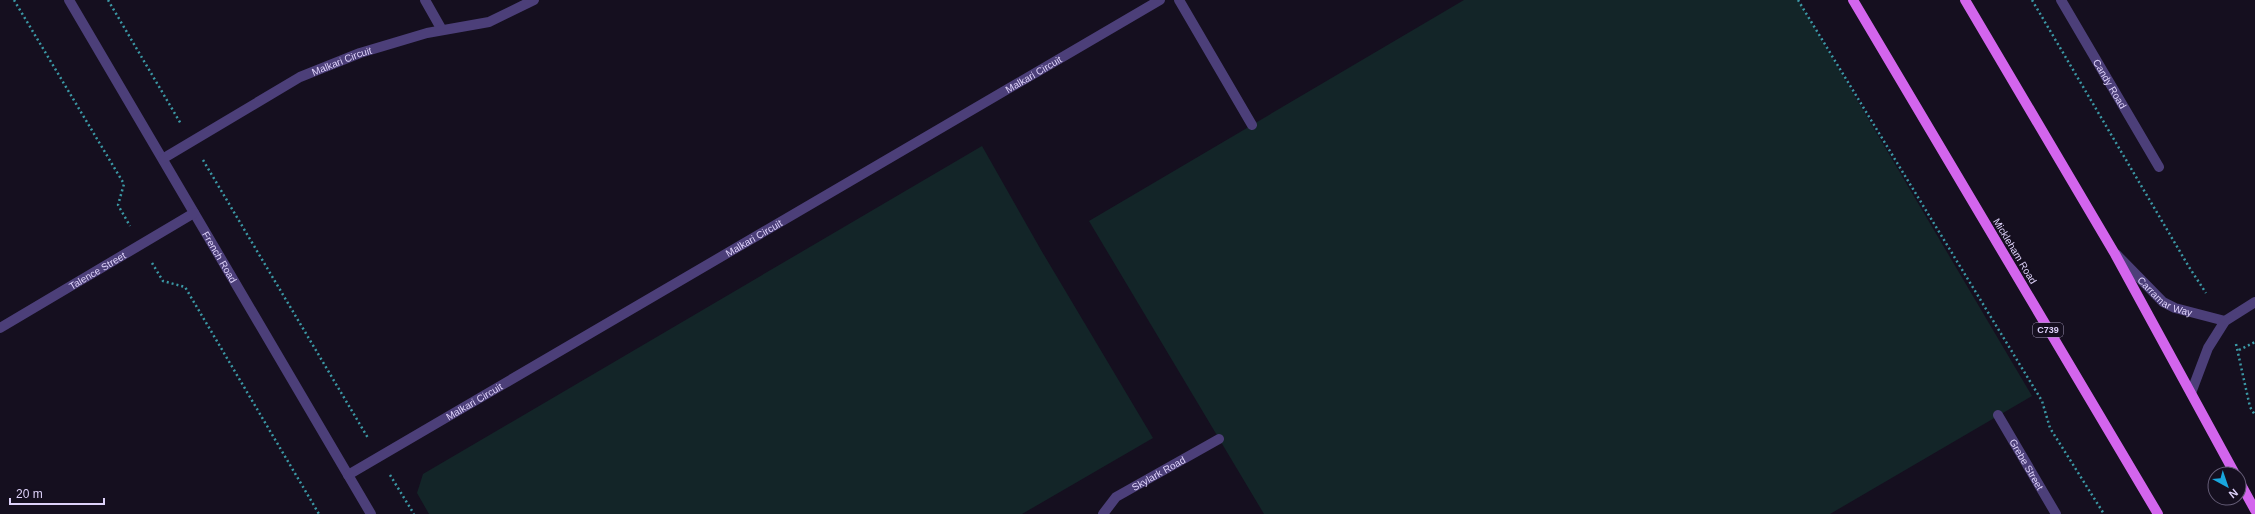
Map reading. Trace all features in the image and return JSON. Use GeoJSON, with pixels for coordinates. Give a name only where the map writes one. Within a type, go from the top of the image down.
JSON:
{"type":"FeatureCollection","features":[{"type":"Feature","properties":{"kind":"main road","name":"Mickleham Road"},"geometry":{"type":"LineString","coordinates":[[1852,0],[2158,514]]}},
{"type":"Feature","properties":{"kind":"main road"},"geometry":{"type":"LineString","coordinates":[[1965,0],[2115,254],[2232,466]]}},
{"type":"Feature","properties":{"kind":"main road"},"geometry":{"type":"LineString","coordinates":[[2247,495],[2255,510]]}},
{"type":"Feature","properties":{"kind":"street","name":"French Road"},"geometry":{"type":"LineString","coordinates":[[69,0],[164,158],[194,213],[371,514]]}},
{"type":"Feature","properties":{"kind":"street"},"geometry":{"type":"LineString","coordinates":[[425,0],[442,30]]}},
{"type":"Feature","properties":{"kind":"street","name":"Malkari Circuit"},"geometry":{"type":"LineString","coordinates":[[164,158],[300,77],[360,53],[442,30],[489,22],[534,0]]}},
{"type":"Feature","properties":{"kind":"street","name":"Malkari Circuit"},"geometry":{"type":"LineString","coordinates":[[348,475],[1160,0]]}},
{"type":"Feature","properties":{"kind":"street"},"geometry":{"type":"LineString","coordinates":[[1179,0],[1252,125]]}},
{"type":"Feature","properties":{"kind":"street","name":"Candy Road"},"geometry":{"type":"LineString","coordinates":[[2061,0],[2159,167]]}},
{"type":"Feature","properties":{"kind":"street","name":"Talence Street"},"geometry":{"type":"LineString","coordinates":[[0,328],[194,213]]}},
{"type":"Feature","properties":{"kind":"street","name":"Carramar Way"},"geometry":{"type":"LineString","coordinates":[[2115,254],[2164,302],[2175,308],[2225,320]]}},
{"type":"Feature","properties":{"kind":"street"},"geometry":{"type":"LineString","coordinates":[[2191,393],[2208,348],[2225,320],[2255,302]]}},
{"type":"Feature","properties":{"kind":"street","name":"Grebe Street"},"geometry":{"type":"LineString","coordinates":[[1998,415],[2056,514]]}},
{"type":"Feature","properties":{"kind":"street","name":"Skylark Road"},"geometry":{"type":"LineString","coordinates":[[1103,514],[1116,497],[1219,438]]}},
{"type":"Feature","properties":{"kind":"path"},"geometry":{"type":"LineString","coordinates":[[108,0],[414,514]]}},
{"type":"Feature","properties":{"kind":"path"},"geometry":{"type":"LineString","coordinates":[[1798,0],[2042,401],[2050,428],[2104,514]]}},
{"type":"Feature","properties":{"kind":"path"},"geometry":{"type":"LineString","coordinates":[[2032,0],[2189,267],[2225,320],[2239,350],[2250,407],[2255,415]]}},
{"type":"Feature","properties":{"kind":"path"},"geometry":{"type":"LineString","coordinates":[[2239,350],[2255,342]]}},
{"type":"Feature","properties":{"kind":"shaded area"},"geometry":{"type":"Polygon","coordinates":[[[1464,0],[1798,0],[2032,396],[1830,514],[1264,514],[1089,221],[1464,0]]]}},
{"type":"Feature","properties":{"kind":"shaded area"},"geometry":{"type":"Polygon","coordinates":[[[982,146],[1041,250],[1153,438],[1022,514],[429,514],[417,493],[423,474],[982,146]]]}}]}
